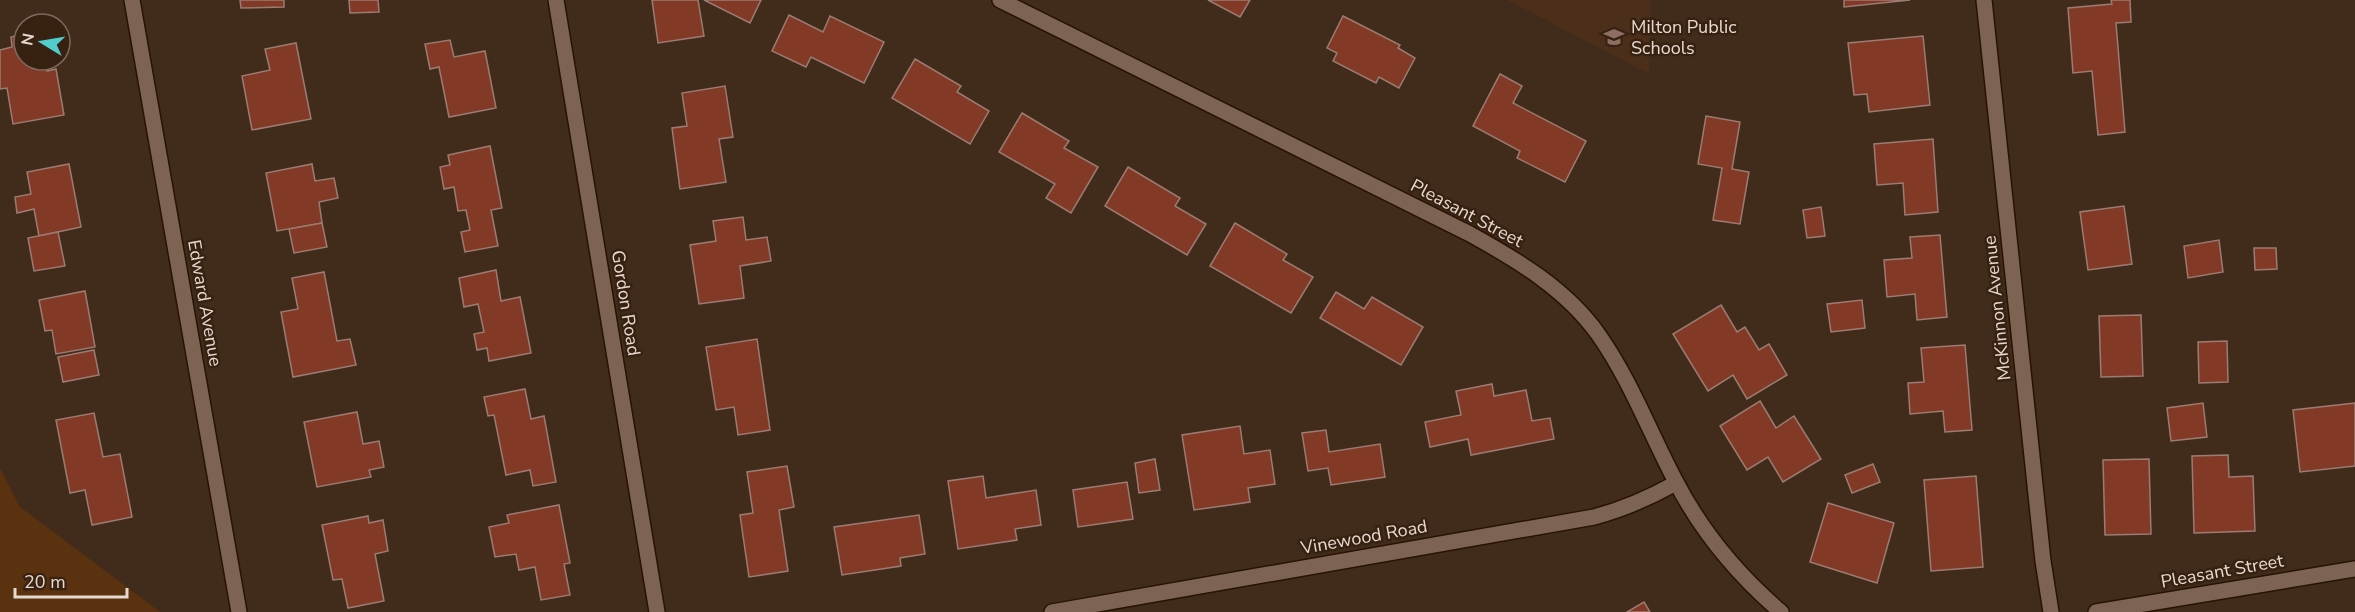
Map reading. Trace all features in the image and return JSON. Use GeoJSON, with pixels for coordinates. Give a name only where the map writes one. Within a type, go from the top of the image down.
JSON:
{"type":"FeatureCollection","features":[{"type":"Feature","properties":{"kind":"street","name":"Edward Avenue"},"geometry":{"type":"LineString","coordinates":[[132,0],[239,612]]}},
{"type":"Feature","properties":{"kind":"street","name":"Gordon Road"},"geometry":{"type":"LineString","coordinates":[[556,0],[657,612]]}},
{"type":"Feature","properties":{"kind":"street","name":"Pleasant Street"},"geometry":{"type":"LineString","coordinates":[[1000,0],[1470,234],[1542,278],[1597,332],[1612,355],[1676,483],[1694,513],[1738,570],[1781,612]]}},
{"type":"Feature","properties":{"kind":"street","name":"McKinnon Avenue"},"geometry":{"type":"LineString","coordinates":[[1984,0],[2042,549],[2051,612]]}},
{"type":"Feature","properties":{"kind":"street","name":"Vinewood Road"},"geometry":{"type":"LineString","coordinates":[[1052,612],[1594,517],[1643,501],[1676,483]]}},
{"type":"Feature","properties":{"kind":"street","name":"Pleasant Street"},"geometry":{"type":"LineString","coordinates":[[2096,612],[2355,568]]}},
{"type":"Feature","properties":{"kind":"shaded area","name":"Milton Public Schools"},"geometry":{"type":"Polygon","coordinates":[[[1507,0],[1651,0],[1649,74],[1507,0]]]}},
{"type":"Feature","properties":{"kind":"shaded area"},"geometry":{"type":"Polygon","coordinates":[[[0,468],[20,507],[160,612],[0,612],[0,468]]]}},
{"type":"Feature","properties":{"kind":"building"},"geometry":{"type":"Polygon","coordinates":[[[240,0],[284,0],[284,7],[241,8],[240,0]]]}},
{"type":"Feature","properties":{"kind":"building"},"geometry":{"type":"Polygon","coordinates":[[[349,0],[378,0],[379,12],[350,13],[349,0]]]}},
{"type":"Feature","properties":{"kind":"building"},"geometry":{"type":"Polygon","coordinates":[[[652,0],[698,0],[704,36],[658,43],[652,0]]]}},
{"type":"Feature","properties":{"kind":"building"},"geometry":{"type":"Polygon","coordinates":[[[704,0],[761,0],[750,23],[704,0]]]}},
{"type":"Feature","properties":{"kind":"building"},"geometry":{"type":"Polygon","coordinates":[[[1208,0],[1250,0],[1240,17],[1208,0]]]}},
{"type":"Feature","properties":{"kind":"building"},"geometry":{"type":"Polygon","coordinates":[[[1844,0],[1910,0],[1844,7],[1844,0]]]}},
{"type":"Feature","properties":{"kind":"building"},"geometry":{"type":"Polygon","coordinates":[[[2111,0],[2130,0],[2131,22],[2116,23],[2125,132],[2098,135],[2092,71],[2073,73],[2068,8],[2112,4],[2111,0]]]}},
{"type":"Feature","properties":{"kind":"building"},"geometry":{"type":"Polygon","coordinates":[[[789,15],[823,32],[830,16],[884,42],[864,83],[811,57],[806,67],[772,51],[789,15]]]}},
{"type":"Feature","properties":{"kind":"building"},"geometry":{"type":"Polygon","coordinates":[[[1343,16],[1400,45],[1398,48],[1415,58],[1399,88],[1379,77],[1376,83],[1333,61],[1337,53],[1327,48],[1343,16]]]}},
{"type":"Feature","properties":{"kind":"building"},"geometry":{"type":"Polygon","coordinates":[[[1923,36],[1930,105],[1869,112],[1867,94],[1854,95],[1848,43],[1923,36]]]}},
{"type":"Feature","properties":{"kind":"building"},"geometry":{"type":"Polygon","coordinates":[[[450,40],[454,57],[485,51],[496,108],[449,117],[439,67],[430,69],[425,44],[450,40]]]}},
{"type":"Feature","properties":{"kind":"building"},"geometry":{"type":"Polygon","coordinates":[[[296,43],[311,119],[252,130],[242,76],[270,70],[265,49],[296,43]]]}},
{"type":"Feature","properties":{"kind":"building"},"geometry":{"type":"Polygon","coordinates":[[[12,47],[12,72],[57,72],[64,115],[13,124],[7,88],[0,89],[0,50],[12,47]]]}},
{"type":"Feature","properties":{"kind":"building"},"geometry":{"type":"Polygon","coordinates":[[[915,59],[961,86],[957,92],[989,111],[970,144],[892,98],[915,59]]]}},
{"type":"Feature","properties":{"kind":"building"},"geometry":{"type":"Polygon","coordinates":[[[1500,74],[1522,86],[1513,103],[1586,141],[1565,182],[1517,158],[1520,151],[1473,126],[1500,74]]]}},
{"type":"Feature","properties":{"kind":"building"},"geometry":{"type":"Polygon","coordinates":[[[725,86],[733,137],[719,139],[726,182],[680,189],[672,128],[687,126],[682,93],[725,86]]]}},
{"type":"Feature","properties":{"kind":"building"},"geometry":{"type":"Polygon","coordinates":[[[1022,113],[1069,141],[1064,148],[1098,167],[1071,213],[1046,198],[1055,184],[999,152],[1022,113]]]}},
{"type":"Feature","properties":{"kind":"building"},"geometry":{"type":"Polygon","coordinates":[[[1706,116],[1740,122],[1732,169],[1749,172],[1740,224],[1713,220],[1722,168],[1698,164],[1706,116]]]}},
{"type":"Feature","properties":{"kind":"building"},"geometry":{"type":"Polygon","coordinates":[[[1933,139],[1938,212],[1905,215],[1903,183],[1877,185],[1874,144],[1933,139]]]}},
{"type":"Feature","properties":{"kind":"building"},"geometry":{"type":"Polygon","coordinates":[[[490,146],[502,208],[491,210],[498,246],[465,252],[461,232],[470,230],[466,210],[458,211],[454,187],[444,189],[440,167],[450,165],[448,155],[490,146]]]}},
{"type":"Feature","properties":{"kind":"building"},"geometry":{"type":"Polygon","coordinates":[[[69,164],[81,227],[39,236],[34,209],[17,213],[15,197],[31,194],[27,172],[69,164]]]}},
{"type":"Feature","properties":{"kind":"building"},"geometry":{"type":"Polygon","coordinates":[[[312,164],[315,181],[334,178],[338,198],[319,202],[322,223],[277,231],[266,173],[312,164]]]}},
{"type":"Feature","properties":{"kind":"building"},"geometry":{"type":"Polygon","coordinates":[[[1128,167],[1180,198],[1175,206],[1206,224],[1187,255],[1105,206],[1128,167]]]}},
{"type":"Feature","properties":{"kind":"building"},"geometry":{"type":"Polygon","coordinates":[[[2124,206],[2132,264],[2088,270],[2080,212],[2124,206]]]}},
{"type":"Feature","properties":{"kind":"building"},"geometry":{"type":"Polygon","coordinates":[[[1821,207],[1825,236],[1807,238],[1803,210],[1821,207]]]}},
{"type":"Feature","properties":{"kind":"building"},"geometry":{"type":"Polygon","coordinates":[[[743,217],[746,240],[767,237],[771,261],[740,266],[744,298],[699,304],[690,245],[716,241],[713,221],[743,217]]]}},
{"type":"Feature","properties":{"kind":"building"},"geometry":{"type":"Polygon","coordinates":[[[322,223],[327,247],[294,253],[289,229],[322,223]]]}},
{"type":"Feature","properties":{"kind":"building"},"geometry":{"type":"Polygon","coordinates":[[[1235,223],[1287,254],[1283,260],[1313,277],[1291,313],[1210,266],[1235,223]]]}},
{"type":"Feature","properties":{"kind":"building"},"geometry":{"type":"Polygon","coordinates":[[[58,232],[65,266],[34,271],[28,238],[58,232]]]}},
{"type":"Feature","properties":{"kind":"building"},"geometry":{"type":"Polygon","coordinates":[[[1940,235],[1947,317],[1917,320],[1915,294],[1887,297],[1884,260],[1912,258],[1910,237],[1940,235]]]}},
{"type":"Feature","properties":{"kind":"building"},"geometry":{"type":"Polygon","coordinates":[[[2219,240],[2223,272],[2188,278],[2184,246],[2219,240]]]}},
{"type":"Feature","properties":{"kind":"building"},"geometry":{"type":"Polygon","coordinates":[[[2254,248],[2276,248],[2277,269],[2255,270],[2254,248]]]}},
{"type":"Feature","properties":{"kind":"building"},"geometry":{"type":"Polygon","coordinates":[[[496,270],[501,301],[520,297],[531,353],[489,361],[487,348],[477,350],[474,334],[484,332],[478,304],[464,307],[459,278],[496,270]]]}},
{"type":"Feature","properties":{"kind":"building"},"geometry":{"type":"Polygon","coordinates":[[[324,272],[337,341],[350,339],[356,365],[293,377],[281,312],[298,309],[292,278],[324,272]]]}},
{"type":"Feature","properties":{"kind":"building"},"geometry":{"type":"Polygon","coordinates":[[[85,291],[95,347],[56,354],[52,330],[45,331],[39,300],[85,291]]]}},
{"type":"Feature","properties":{"kind":"building"},"geometry":{"type":"Polygon","coordinates":[[[1336,292],[1364,309],[1372,297],[1423,327],[1401,365],[1320,318],[1336,292]]]}},
{"type":"Feature","properties":{"kind":"building"},"geometry":{"type":"Polygon","coordinates":[[[1862,300],[1865,328],[1831,332],[1827,304],[1862,300]]]}},
{"type":"Feature","properties":{"kind":"building"},"geometry":{"type":"Polygon","coordinates":[[[1721,305],[1737,332],[1745,327],[1759,350],[1769,344],[1787,375],[1747,399],[1733,375],[1708,391],[1673,334],[1721,305]]]}},
{"type":"Feature","properties":{"kind":"building"},"geometry":{"type":"Polygon","coordinates":[[[2141,315],[2143,376],[2101,377],[2099,316],[2141,315]]]}},
{"type":"Feature","properties":{"kind":"building"},"geometry":{"type":"Polygon","coordinates":[[[757,339],[770,430],[738,435],[734,407],[716,410],[706,347],[757,339]]]}},
{"type":"Feature","properties":{"kind":"building"},"geometry":{"type":"Polygon","coordinates":[[[2227,341],[2228,382],[2199,383],[2198,342],[2227,341]]]}},
{"type":"Feature","properties":{"kind":"building"},"geometry":{"type":"Polygon","coordinates":[[[1965,345],[1972,430],[1945,432],[1943,411],[1910,414],[1908,383],[1924,382],[1921,348],[1965,345]]]}},
{"type":"Feature","properties":{"kind":"building"},"geometry":{"type":"Polygon","coordinates":[[[94,350],[99,375],[63,382],[58,357],[94,350]]]}},
{"type":"Feature","properties":{"kind":"building"},"geometry":{"type":"Polygon","coordinates":[[[1492,384],[1494,396],[1526,390],[1532,421],[1550,418],[1554,439],[1471,455],[1468,439],[1430,447],[1425,422],[1461,415],[1456,391],[1492,384]]]}},
{"type":"Feature","properties":{"kind":"building"},"geometry":{"type":"Polygon","coordinates":[[[525,389],[531,419],[544,416],[556,482],[533,486],[530,470],[506,475],[494,415],[488,416],[484,397],[525,389]]]}},
{"type":"Feature","properties":{"kind":"building"},"geometry":{"type":"Polygon","coordinates":[[[1760,401],[1776,428],[1794,416],[1821,459],[1783,482],[1768,457],[1747,470],[1720,426],[1760,401]]]}},
{"type":"Feature","properties":{"kind":"building"},"geometry":{"type":"Polygon","coordinates":[[[2203,403],[2207,437],[2171,441],[2167,408],[2203,403]]]}},
{"type":"Feature","properties":{"kind":"building"},"geometry":{"type":"Polygon","coordinates":[[[2355,403],[2355,466],[2300,472],[2293,410],[2355,403]]]}},
{"type":"Feature","properties":{"kind":"building"},"geometry":{"type":"Polygon","coordinates":[[[357,412],[363,444],[379,441],[384,467],[369,470],[371,477],[317,487],[304,422],[357,412]]]}},
{"type":"Feature","properties":{"kind":"building"},"geometry":{"type":"Polygon","coordinates":[[[94,413],[103,457],[120,454],[132,517],[92,525],[85,490],[70,493],[56,420],[94,413]]]}},
{"type":"Feature","properties":{"kind":"building"},"geometry":{"type":"Polygon","coordinates":[[[1240,426],[1244,454],[1270,450],[1275,484],[1248,488],[1250,502],[1194,510],[1182,435],[1240,426]]]}},
{"type":"Feature","properties":{"kind":"building"},"geometry":{"type":"Polygon","coordinates":[[[1326,430],[1329,452],[1380,444],[1385,477],[1331,485],[1328,468],[1308,471],[1302,433],[1326,430]]]}},
{"type":"Feature","properties":{"kind":"building"},"geometry":{"type":"Polygon","coordinates":[[[2228,455],[2229,477],[2253,476],[2255,531],[2194,533],[2192,456],[2228,455]]]}},
{"type":"Feature","properties":{"kind":"building"},"geometry":{"type":"Polygon","coordinates":[[[1155,459],[1160,490],[1139,493],[1135,463],[1155,459]]]}},
{"type":"Feature","properties":{"kind":"building"},"geometry":{"type":"Polygon","coordinates":[[[2149,459],[2151,534],[2105,535],[2103,460],[2149,459]]]}},
{"type":"Feature","properties":{"kind":"building"},"geometry":{"type":"Polygon","coordinates":[[[1873,464],[1880,482],[1852,493],[1845,475],[1873,464]]]}},
{"type":"Feature","properties":{"kind":"building"},"geometry":{"type":"Polygon","coordinates":[[[787,466],[794,507],[779,510],[788,571],[749,577],[740,515],[753,513],[747,472],[787,466]]]}},
{"type":"Feature","properties":{"kind":"building"},"geometry":{"type":"Polygon","coordinates":[[[983,476],[986,498],[1036,490],[1041,525],[1015,529],[1017,540],[958,549],[948,481],[983,476]]]}},
{"type":"Feature","properties":{"kind":"building"},"geometry":{"type":"Polygon","coordinates":[[[1976,476],[1983,567],[1931,571],[1924,480],[1976,476]]]}},
{"type":"Feature","properties":{"kind":"building"},"geometry":{"type":"Polygon","coordinates":[[[1127,482],[1133,519],[1078,527],[1073,490],[1127,482]]]}},
{"type":"Feature","properties":{"kind":"building"},"geometry":{"type":"Polygon","coordinates":[[[1828,503],[1894,523],[1877,583],[1810,562],[1828,503]]]}},
{"type":"Feature","properties":{"kind":"building"},"geometry":{"type":"Polygon","coordinates":[[[559,505],[570,563],[564,564],[570,595],[541,600],[535,567],[519,570],[516,554],[495,557],[489,527],[509,523],[507,515],[559,505]]]}},
{"type":"Feature","properties":{"kind":"building"},"geometry":{"type":"Polygon","coordinates":[[[919,515],[925,554],[900,558],[901,566],[842,575],[834,527],[919,515]]]}},
{"type":"Feature","properties":{"kind":"building"},"geometry":{"type":"Polygon","coordinates":[[[368,516],[369,523],[383,520],[388,551],[375,554],[384,601],[348,608],[342,579],[333,580],[322,525],[368,516]]]}},
{"type":"Feature","properties":{"kind":"building"},"geometry":{"type":"Polygon","coordinates":[[[1644,602],[1650,612],[1627,612],[1644,602]]]}},
{"type":"Feature","properties":{"kind":"place","name":"Milton Public Schools"},"geometry":{"type":"Point","coordinates":[1614,37]}}]}
